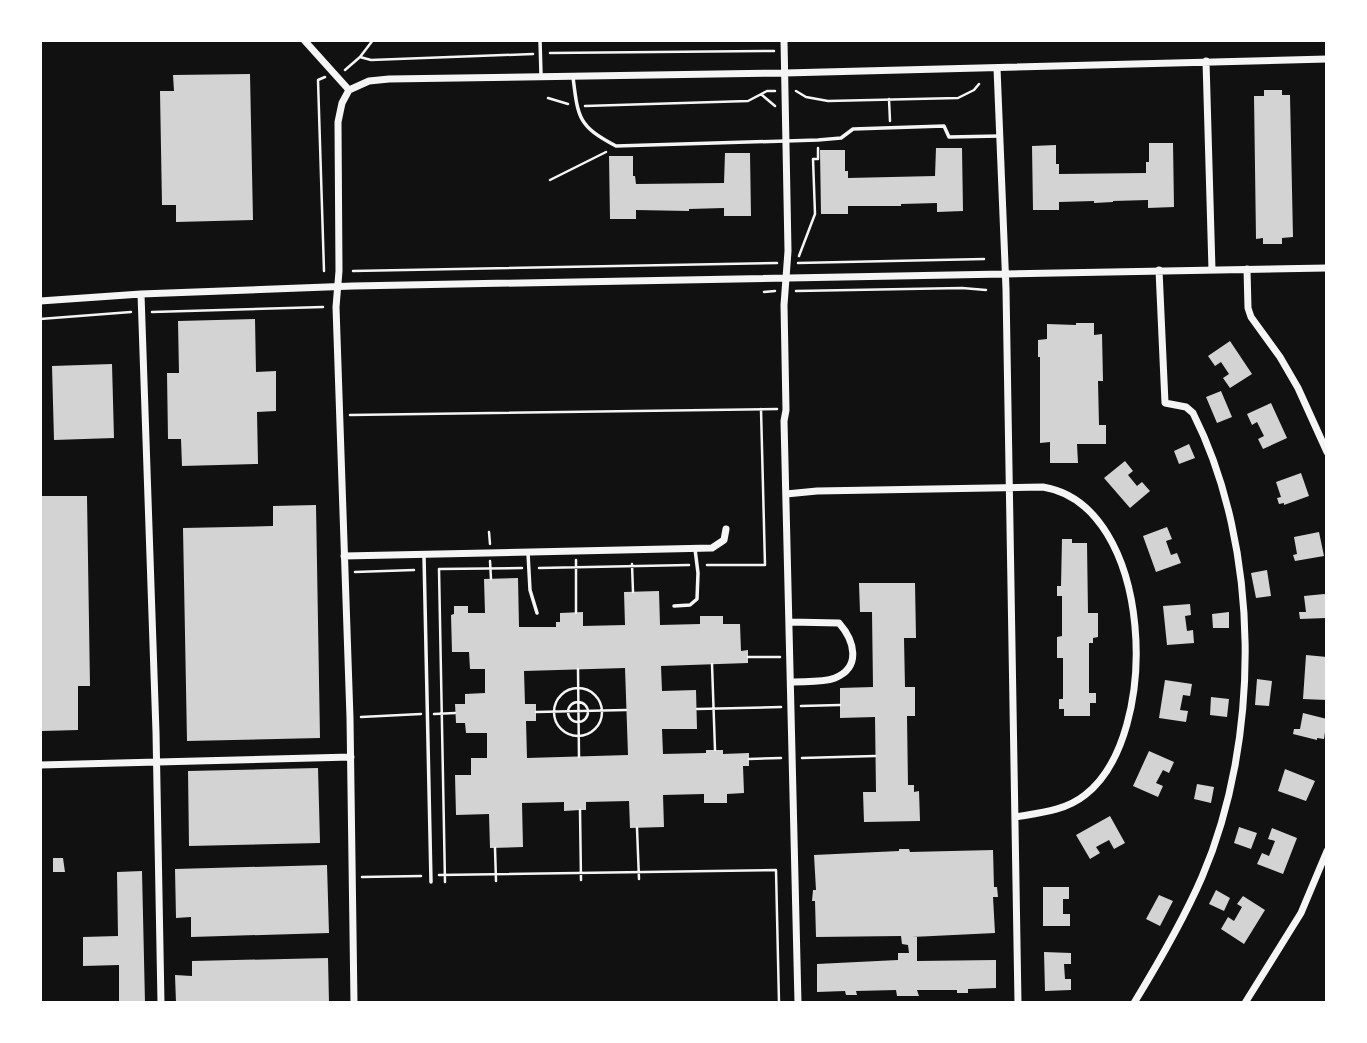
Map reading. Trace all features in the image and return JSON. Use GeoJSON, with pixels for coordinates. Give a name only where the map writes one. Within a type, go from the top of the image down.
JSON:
{"type":"FeatureCollection","features":[{"type":"Feature","properties":{"kind":"street"},"geometry":{"type":"LineString","coordinates":[[304,40],[349,90]]}},
{"type":"Feature","properties":{"kind":"street"},"geometry":{"type":"LineString","coordinates":[[784,40],[787,263],[784,421],[798,1003]]}},
{"type":"Feature","properties":{"kind":"street"},"geometry":{"type":"LineString","coordinates":[[354,1003],[351,757],[337,307],[338,122],[342,103],[349,90],[369,81],[389,79],[785,73],[1327,59]]}},
{"type":"Feature","properties":{"kind":"street"},"geometry":{"type":"LineString","coordinates":[[1206,61],[1212,270]]}},
{"type":"Feature","properties":{"kind":"street"},"geometry":{"type":"LineString","coordinates":[[997,68],[1006,274],[1018,1003]]}},
{"type":"Feature","properties":{"kind":"street"},"geometry":{"type":"LineString","coordinates":[[40,302],[141,294],[338,288],[1327,268]]}},
{"type":"Feature","properties":{"kind":"street"},"geometry":{"type":"LineString","coordinates":[[1247,269],[1247,296],[1251,317],[1280,357],[1298,388],[1327,452]]}},
{"type":"Feature","properties":{"kind":"street"},"geometry":{"type":"LineString","coordinates":[[1134,1003],[1171,940],[1206,865],[1234,771],[1244,700],[1244,616],[1233,536],[1223,494],[1197,420],[1186,407],[1165,403],[1159,270]]}},
{"type":"Feature","properties":{"kind":"street"},"geometry":{"type":"LineString","coordinates":[[141,294],[161,1003]]}},
{"type":"Feature","properties":{"kind":"street"},"geometry":{"type":"LineString","coordinates":[[786,494],[1010,487],[1056,489],[1082,502],[1097,518],[1112,543],[1126,579],[1134,613],[1137,648],[1135,683],[1127,724],[1117,751],[1101,779],[1086,795],[1068,806],[1015,817]]}},
{"type":"Feature","properties":{"kind":"street"},"geometry":{"type":"LineString","coordinates":[[344,556],[695,549],[718,546],[724,540],[726,529]]}},
{"type":"Feature","properties":{"kind":"street"},"geometry":{"type":"LineString","coordinates":[[790,622],[839,623],[849,635],[853,646],[852,660],[846,671],[837,677],[824,681],[791,682]]}},
{"type":"Feature","properties":{"kind":"street"},"geometry":{"type":"LineString","coordinates":[[40,765],[351,757]]}},
{"type":"Feature","properties":{"kind":"street"},"geometry":{"type":"LineString","coordinates":[[1245,1003],[1301,913],[1327,851]]}},
{"type":"Feature","properties":{"kind":"lane"},"geometry":{"type":"LineString","coordinates":[[540,40],[541,78]]}},
{"type":"Feature","properties":{"kind":"lane"},"geometry":{"type":"LineString","coordinates":[[573,77],[576,106],[582,121],[592,133],[616,146],[818,141],[841,138],[853,129],[944,126],[949,137],[1000,136]]}},
{"type":"Feature","properties":{"kind":"lane"},"geometry":{"type":"LineString","coordinates":[[674,606],[690,606],[697,599],[695,549]]}},
{"type":"Feature","properties":{"kind":"lane"},"geometry":{"type":"LineString","coordinates":[[528,552],[530,590],[537,613]]}},
{"type":"Feature","properties":{"kind":"lane"},"geometry":{"type":"LineString","coordinates":[[424,554],[431,882]]}},
{"type":"Feature","properties":{"kind":"path"},"geometry":{"type":"LineString","coordinates":[[324,271],[318,80],[349,69],[373,40]]}},
{"type":"Feature","properties":{"kind":"path"},"geometry":{"type":"LineString","coordinates":[[360,57],[371,60],[541,53],[784,51]]}},
{"type":"Feature","properties":{"kind":"path"},"geometry":{"type":"LineString","coordinates":[[548,98],[576,106],[748,101],[767,91],[785,90],[799,91],[806,97],[828,101],[958,98],[974,90],[979,84]]}},
{"type":"Feature","properties":{"kind":"path"},"geometry":{"type":"LineString","coordinates":[[889,99],[890,128]]}},
{"type":"Feature","properties":{"kind":"path"},"geometry":{"type":"LineString","coordinates":[[818,141],[818,159],[813,159],[814,214],[796,264],[984,259]]}},
{"type":"Feature","properties":{"kind":"path"},"geometry":{"type":"LineString","coordinates":[[550,180],[616,146]]}},
{"type":"Feature","properties":{"kind":"path"},"geometry":{"type":"LineString","coordinates":[[353,271],[787,263]]}},
{"type":"Feature","properties":{"kind":"path"},"geometry":{"type":"LineString","coordinates":[[764,292],[986,290]]}},
{"type":"Feature","properties":{"kind":"path"},"geometry":{"type":"LineString","coordinates":[[40,319],[112,312],[323,307]]}},
{"type":"Feature","properties":{"kind":"path"},"geometry":{"type":"LineString","coordinates":[[345,572],[765,565],[761,409]]}},
{"type":"Feature","properties":{"kind":"path"},"geometry":{"type":"LineString","coordinates":[[340,415],[786,410]]}},
{"type":"Feature","properties":{"kind":"path"},"geometry":{"type":"LineString","coordinates":[[632,550],[633,592]]}},
{"type":"Feature","properties":{"kind":"path"},"geometry":{"type":"LineString","coordinates":[[576,551],[576,613]]}},
{"type":"Feature","properties":{"kind":"path"},"geometry":{"type":"LineString","coordinates":[[439,569],[445,882]]}},
{"type":"Feature","properties":{"kind":"path"},"geometry":{"type":"LineString","coordinates":[[748,657],[791,657]]}},
{"type":"Feature","properties":{"kind":"path"},"geometry":{"type":"LineString","coordinates":[[712,664],[715,750]]}},
{"type":"Feature","properties":{"kind":"path"},"geometry":{"type":"LineString","coordinates":[[578,669],[579,757]]}},
{"type":"Feature","properties":{"kind":"path"},"geometry":{"type":"LineString","coordinates":[[578,687],[593,693],[599,699],[602,711],[597,726],[588,734],[579,736],[566,733],[558,726],[553,712],[559,695],[578,687]]}},
{"type":"Feature","properties":{"kind":"path"},"geometry":{"type":"LineString","coordinates":[[578,702],[584,705],[587,711],[585,718],[578,722],[570,719],[568,711],[571,705],[578,702]]}},
{"type":"Feature","properties":{"kind":"path"},"geometry":{"type":"LineString","coordinates":[[697,709],[840,705]]}},
{"type":"Feature","properties":{"kind":"path"},"geometry":{"type":"LineString","coordinates":[[536,712],[626,710]]}},
{"type":"Feature","properties":{"kind":"path"},"geometry":{"type":"LineString","coordinates":[[350,718],[455,713]]}},
{"type":"Feature","properties":{"kind":"path"},"geometry":{"type":"LineString","coordinates":[[749,759],[875,756]]}},
{"type":"Feature","properties":{"kind":"path"},"geometry":{"type":"LineString","coordinates":[[580,810],[581,880]]}},
{"type":"Feature","properties":{"kind":"path"},"geometry":{"type":"LineString","coordinates":[[637,828],[639,879]]}},
{"type":"Feature","properties":{"kind":"path"},"geometry":{"type":"LineString","coordinates":[[495,848],[496,881]]}},
{"type":"Feature","properties":{"kind":"path"},"geometry":{"type":"LineString","coordinates":[[351,877],[776,870],[779,1003]]}},
{"type":"Feature","properties":{"kind":"building"},"geometry":{"type":"Polygon","coordinates":[[[250,74],[253,220],[176,222],[176,205],[162,205],[160,91],[174,91],[173,75],[250,74]]]}},
{"type":"Feature","properties":{"kind":"building"},"geometry":{"type":"Polygon","coordinates":[[[1264,90],[1282,90],[1282,95],[1290,95],[1293,237],[1282,238],[1282,244],[1263,244],[1263,238],[1256,239],[1254,96],[1264,96],[1264,90]]]}},
{"type":"Feature","properties":{"kind":"building"},"geometry":{"type":"Polygon","coordinates":[[[1149,143],[1173,143],[1174,207],[1148,208],[1148,200],[1094,201],[1059,202],[1059,210],[1033,210],[1032,146],[1056,145],[1059,174],[1146,173],[1149,143]]]}},
{"type":"Feature","properties":{"kind":"building"},"geometry":{"type":"Polygon","coordinates":[[[936,148],[962,148],[963,211],[937,212],[937,203],[848,206],[848,214],[821,214],[820,150],[845,150],[845,171],[848,171],[848,178],[935,176],[936,148]]]}},
{"type":"Feature","properties":{"kind":"building"},"geometry":{"type":"Polygon","coordinates":[[[725,153],[750,153],[751,216],[724,216],[724,208],[689,211],[636,210],[636,219],[610,219],[609,156],[633,156],[633,176],[636,184],[724,183],[725,153]]]}},
{"type":"Feature","properties":{"kind":"building"},"geometry":{"type":"Polygon","coordinates":[[[255,319],[256,372],[276,371],[276,411],[257,412],[258,464],[182,466],[181,439],[168,439],[167,373],[179,373],[178,321],[255,319]]]}},
{"type":"Feature","properties":{"kind":"building"},"geometry":{"type":"Polygon","coordinates":[[[1094,323],[1094,335],[1102,334],[1103,381],[1098,381],[1099,425],[1106,425],[1106,444],[1077,444],[1078,463],[1050,463],[1050,442],[1040,443],[1038,340],[1047,339],[1047,324],[1094,323]]]}},
{"type":"Feature","properties":{"kind":"building"},"geometry":{"type":"Polygon","coordinates":[[[1230,341],[1252,374],[1230,388],[1223,378],[1229,374],[1221,362],[1215,366],[1208,356],[1230,341]]]}},
{"type":"Feature","properties":{"kind":"building"},"geometry":{"type":"Polygon","coordinates":[[[112,364],[114,438],[54,440],[52,366],[112,364]]]}},
{"type":"Feature","properties":{"kind":"building"},"geometry":{"type":"Polygon","coordinates":[[[1221,391],[1232,417],[1217,423],[1206,397],[1221,391]]]}},
{"type":"Feature","properties":{"kind":"building"},"geometry":{"type":"Polygon","coordinates":[[[1271,403],[1287,438],[1263,449],[1258,439],[1264,436],[1257,422],[1252,425],[1247,414],[1271,403]]]}},
{"type":"Feature","properties":{"kind":"building"},"geometry":{"type":"Polygon","coordinates":[[[1189,444],[1195,458],[1179,464],[1174,451],[1189,444]]]}},
{"type":"Feature","properties":{"kind":"building"},"geometry":{"type":"Polygon","coordinates":[[[1125,461],[1133,471],[1128,475],[1137,486],[1142,482],[1150,491],[1130,508],[1104,478],[1125,461]]]}},
{"type":"Feature","properties":{"kind":"building"},"geometry":{"type":"Polygon","coordinates":[[[1301,473],[1309,496],[1284,505],[1279,504],[1277,498],[1281,497],[1276,482],[1301,473]]]}},
{"type":"Feature","properties":{"kind":"building"},"geometry":{"type":"Polygon","coordinates":[[[40,496],[87,496],[90,686],[78,686],[78,730],[42,731],[40,496]]]}},
{"type":"Feature","properties":{"kind":"building"},"geometry":{"type":"Polygon","coordinates":[[[316,505],[320,738],[187,741],[183,528],[273,526],[273,506],[316,505]]]}},
{"type":"Feature","properties":{"kind":"building"},"geometry":{"type":"Polygon","coordinates":[[[1167,527],[1172,539],[1166,541],[1171,555],[1177,553],[1181,563],[1156,572],[1143,536],[1167,527]]]}},
{"type":"Feature","properties":{"kind":"building"},"geometry":{"type":"Polygon","coordinates":[[[1319,532],[1324,556],[1295,561],[1293,555],[1297,554],[1294,537],[1319,532]]]}},
{"type":"Feature","properties":{"kind":"building"},"geometry":{"type":"Polygon","coordinates":[[[1062,539],[1072,539],[1072,543],[1087,543],[1088,613],[1098,613],[1098,637],[1093,638],[1093,643],[1089,643],[1089,693],[1096,693],[1096,703],[1090,703],[1090,716],[1064,716],[1064,709],[1059,709],[1059,699],[1063,699],[1063,658],[1057,658],[1057,637],[1062,636],[1062,596],[1057,596],[1057,586],[1061,586],[1062,539]]]}},
{"type":"Feature","properties":{"kind":"building"},"geometry":{"type":"Polygon","coordinates":[[[1267,570],[1271,596],[1256,598],[1251,573],[1267,570]]]}},
{"type":"Feature","properties":{"kind":"building"},"geometry":{"type":"Polygon","coordinates":[[[518,578],[519,627],[556,627],[556,622],[560,622],[560,613],[583,612],[583,626],[625,625],[624,592],[659,591],[660,625],[700,624],[700,616],[723,616],[723,624],[740,624],[741,651],[748,650],[748,663],[661,666],[662,691],[696,690],[697,729],[662,729],[663,754],[706,753],[706,750],[723,750],[723,754],[749,753],[749,766],[743,766],[744,793],[727,794],[727,803],[704,803],[704,794],[663,795],[664,827],[630,828],[629,801],[586,802],[586,810],[564,811],[564,802],[522,803],[523,847],[490,848],[489,814],[456,815],[455,775],[471,775],[471,758],[487,758],[487,733],[466,733],[465,723],[456,723],[455,704],[465,704],[465,694],[485,693],[485,669],[470,669],[469,652],[452,652],[451,615],[454,614],[454,606],[468,606],[468,613],[485,613],[484,579],[518,578]],[[625,668],[524,671],[525,704],[536,704],[536,721],[526,721],[527,758],[628,755],[625,668]]]}},
{"type":"Feature","properties":{"kind":"building"},"geometry":{"type":"Polygon","coordinates":[[[859,583],[915,583],[916,638],[904,638],[905,687],[915,687],[915,716],[907,716],[908,785],[914,785],[914,792],[919,791],[920,821],[864,822],[863,792],[876,792],[875,717],[840,718],[840,688],[873,687],[872,612],[860,612],[859,583]]]}},
{"type":"Feature","properties":{"kind":"building"},"geometry":{"type":"Polygon","coordinates":[[[1327,595],[1326,618],[1300,619],[1299,612],[1306,612],[1304,596],[1327,595]]]}},
{"type":"Feature","properties":{"kind":"building"},"geometry":{"type":"Polygon","coordinates":[[[1190,604],[1191,615],[1185,616],[1187,631],[1193,630],[1194,643],[1167,645],[1163,606],[1190,604]]]}},
{"type":"Feature","properties":{"kind":"building"},"geometry":{"type":"Polygon","coordinates":[[[1229,612],[1229,628],[1213,628],[1212,614],[1229,612]]]}},
{"type":"Feature","properties":{"kind":"building"},"geometry":{"type":"Polygon","coordinates":[[[1306,655],[1327,657],[1327,700],[1303,699],[1306,655]]]}},
{"type":"Feature","properties":{"kind":"building"},"geometry":{"type":"Polygon","coordinates":[[[1257,679],[1272,681],[1269,706],[1255,705],[1257,679]]]}},
{"type":"Feature","properties":{"kind":"building"},"geometry":{"type":"Polygon","coordinates":[[[1165,680],[1192,684],[1190,696],[1183,695],[1180,710],[1188,711],[1186,722],[1159,718],[1165,680]]]}},
{"type":"Feature","properties":{"kind":"building"},"geometry":{"type":"Polygon","coordinates":[[[1211,697],[1229,699],[1227,717],[1210,715],[1211,697]]]}},
{"type":"Feature","properties":{"kind":"building"},"geometry":{"type":"Polygon","coordinates":[[[1303,713],[1327,719],[1324,739],[1317,740],[1293,734],[1294,729],[1300,729],[1303,713]]]}},
{"type":"Feature","properties":{"kind":"building"},"geometry":{"type":"Polygon","coordinates":[[[1149,751],[1174,762],[1169,773],[1163,770],[1156,783],[1163,786],[1158,797],[1133,786],[1149,751]]]}},
{"type":"Feature","properties":{"kind":"building"},"geometry":{"type":"Polygon","coordinates":[[[318,768],[320,843],[189,846],[188,771],[318,768]]]}},
{"type":"Feature","properties":{"kind":"building"},"geometry":{"type":"Polygon","coordinates":[[[1285,769],[1315,781],[1306,801],[1278,791],[1285,769]]]}},
{"type":"Feature","properties":{"kind":"building"},"geometry":{"type":"Polygon","coordinates":[[[1197,784],[1214,787],[1211,803],[1194,799],[1197,784]]]}},
{"type":"Feature","properties":{"kind":"building"},"geometry":{"type":"Polygon","coordinates":[[[1110,816],[1125,843],[1114,849],[1109,840],[1096,847],[1100,853],[1090,859],[1076,835],[1110,816]]]}},
{"type":"Feature","properties":{"kind":"building"},"geometry":{"type":"Polygon","coordinates":[[[1239,827],[1257,833],[1251,849],[1234,843],[1239,827]]]}},
{"type":"Feature","properties":{"kind":"building"},"geometry":{"type":"Polygon","coordinates":[[[1272,828],[1297,838],[1283,874],[1257,864],[1262,853],[1269,856],[1275,841],[1268,839],[1272,828]]]}},
{"type":"Feature","properties":{"kind":"building"},"geometry":{"type":"Polygon","coordinates":[[[909,849],[910,852],[993,850],[994,887],[997,887],[998,897],[993,897],[995,933],[912,937],[917,937],[917,961],[996,960],[996,988],[968,989],[968,993],[957,993],[957,990],[917,990],[919,996],[897,996],[896,990],[856,991],[857,995],[846,995],[845,991],[817,992],[817,964],[898,960],[898,953],[909,953],[908,945],[902,944],[901,936],[816,937],[815,901],[812,901],[813,890],[816,890],[814,855],[909,849]]]}},
{"type":"Feature","properties":{"kind":"building"},"geometry":{"type":"Polygon","coordinates":[[[53,858],[63,858],[65,872],[53,872],[53,858]]]}},
{"type":"Feature","properties":{"kind":"building"},"geometry":{"type":"Polygon","coordinates":[[[327,865],[329,933],[191,937],[191,917],[176,918],[175,869],[327,865]]]}},
{"type":"Feature","properties":{"kind":"building"},"geometry":{"type":"Polygon","coordinates":[[[142,871],[145,1003],[119,1003],[119,965],[83,966],[83,937],[118,936],[117,872],[142,871]]]}},
{"type":"Feature","properties":{"kind":"building"},"geometry":{"type":"Polygon","coordinates":[[[1043,887],[1069,887],[1069,899],[1063,899],[1063,914],[1070,914],[1070,926],[1043,926],[1043,887]]]}},
{"type":"Feature","properties":{"kind":"building"},"geometry":{"type":"Polygon","coordinates":[[[1216,890],[1230,898],[1224,911],[1209,904],[1216,890]]]}},
{"type":"Feature","properties":{"kind":"building"},"geometry":{"type":"Polygon","coordinates":[[[1159,895],[1173,901],[1160,926],[1146,919],[1159,895]]]}},
{"type":"Feature","properties":{"kind":"building"},"geometry":{"type":"Polygon","coordinates":[[[1243,896],[1265,910],[1244,944],[1221,929],[1228,917],[1234,921],[1242,907],[1237,904],[1243,896]]]}},
{"type":"Feature","properties":{"kind":"building"},"geometry":{"type":"Polygon","coordinates":[[[1044,952],[1071,953],[1071,964],[1064,964],[1065,979],[1071,979],[1071,990],[1045,991],[1044,952]]]}},
{"type":"Feature","properties":{"kind":"building"},"geometry":{"type":"Polygon","coordinates":[[[328,958],[329,1003],[176,1003],[175,975],[192,976],[192,961],[328,958]]]}}]}
